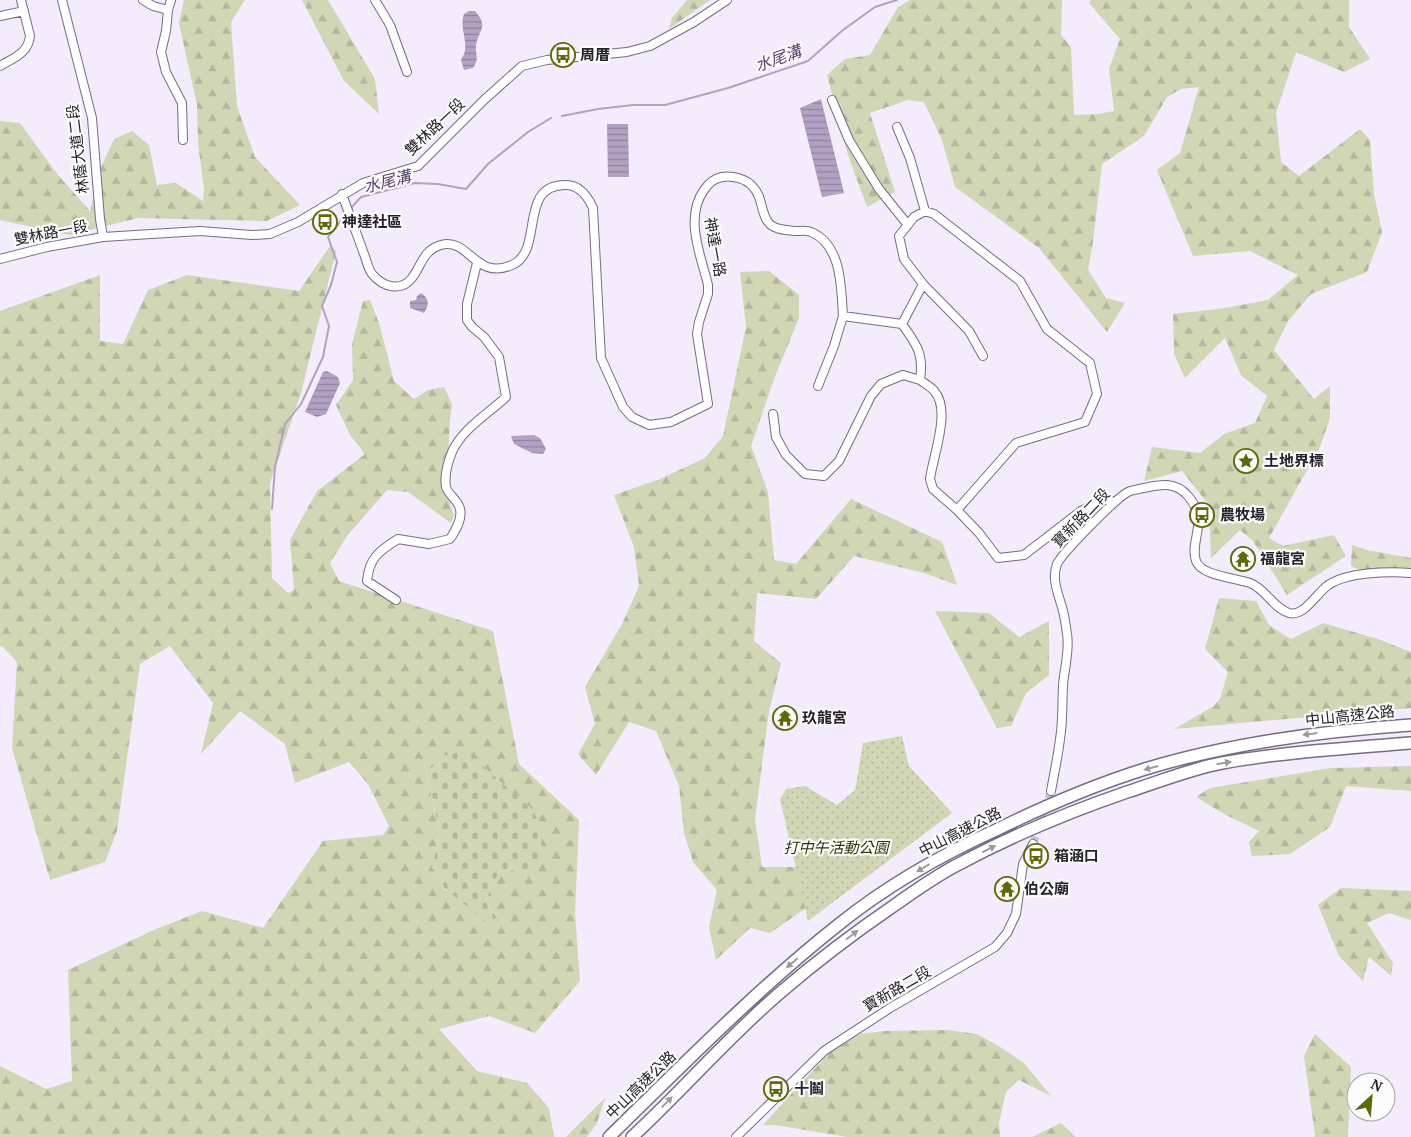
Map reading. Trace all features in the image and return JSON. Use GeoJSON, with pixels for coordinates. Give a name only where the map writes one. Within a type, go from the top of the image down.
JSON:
{"type":"FeatureCollection","features":[{"type":"Feature","properties":{"kind":"highway","name":"中山高速公路"},"geometry":{"type":"LineString","coordinates":[[608,1137],[759,992],[839,924],[897,884],[956,849],[1069,796],[1146,769],[1218,751],[1304,735],[1411,725]]}},
{"type":"Feature","properties":{"kind":"highway","name":"中山高速公路"},"geometry":{"type":"LineString","coordinates":[[632,1137],[779,993],[827,954],[924,885],[955,866],[1000,843],[1061,816],[1170,778],[1220,763],[1290,754],[1411,743]]}},
{"type":"Feature","properties":{"kind":"street"},"geometry":{"type":"LineString","coordinates":[[0,66],[17,58],[29,42],[30,36],[21,0]]}},
{"type":"Feature","properties":{"kind":"street","name":"林蔭大道二段"},"geometry":{"type":"LineString","coordinates":[[62,0],[92,118],[103,237]]}},
{"type":"Feature","properties":{"kind":"street"},"geometry":{"type":"LineString","coordinates":[[143,0],[153,6],[168,10]]}},
{"type":"Feature","properties":{"kind":"street"},"geometry":{"type":"LineString","coordinates":[[171,0],[161,52],[166,72],[182,103],[183,140]]}},
{"type":"Feature","properties":{"kind":"street"},"geometry":{"type":"LineString","coordinates":[[375,0],[390,25],[407,72]]}},
{"type":"Feature","properties":{"kind":"street","name":"雙林路一段"},"geometry":{"type":"LineString","coordinates":[[0,259],[47,247],[103,237],[200,231],[252,235],[270,234],[298,222],[363,183],[418,166],[484,100],[522,66],[547,60],[627,52],[650,46],[694,22],[727,0]]}},
{"type":"Feature","properties":{"kind":"street"},"geometry":{"type":"LineString","coordinates":[[0,16],[24,11]]}},
{"type":"Feature","properties":{"kind":"street"},"geometry":{"type":"LineString","coordinates":[[832,100],[849,140],[879,189],[908,225]]}},
{"type":"Feature","properties":{"kind":"street"},"geometry":{"type":"LineString","coordinates":[[897,127],[910,158],[925,211]]}},
{"type":"Feature","properties":{"kind":"street","name":"神達一路"},"geometry":{"type":"LineString","coordinates":[[342,194],[372,274],[385,285],[396,287],[407,282],[430,250],[442,244],[457,245],[477,262],[488,267],[500,268],[514,265],[524,256],[527,249],[540,197],[549,189],[568,185],[583,192],[594,208],[600,358],[623,407],[632,417],[649,425],[671,422],[708,404],[697,334],[708,294],[708,285],[694,221],[697,202],[711,182],[723,177],[744,180],[753,186],[760,198],[763,213],[769,223],[781,230],[810,231],[826,242],[834,254],[840,284],[843,316]]}},
{"type":"Feature","properties":{"kind":"street"},"geometry":{"type":"LineString","coordinates":[[957,510],[1016,443],[1085,422],[1097,394],[1090,364],[1047,329],[1020,281],[934,214],[925,211],[914,217],[899,236],[904,259],[923,284],[969,330],[983,356]]}},
{"type":"Feature","properties":{"kind":"street"},"geometry":{"type":"LineString","coordinates":[[396,600],[367,580],[368,566],[382,549],[398,539],[429,544],[450,539],[458,526],[460,508],[446,485],[446,470],[452,452],[462,436],[491,412],[506,396],[499,357],[484,337],[467,320],[467,304],[477,262]]}},
{"type":"Feature","properties":{"kind":"street"},"geometry":{"type":"LineString","coordinates":[[902,324],[923,284]]}},
{"type":"Feature","properties":{"kind":"street"},"geometry":{"type":"LineString","coordinates":[[818,386],[834,346],[843,316],[902,324],[918,345],[921,358],[920,380]]}},
{"type":"Feature","properties":{"kind":"street"},"geometry":{"type":"LineString","coordinates":[[773,414],[776,437],[786,455],[804,474],[824,476],[839,461],[871,396],[882,384],[903,375],[920,380],[935,391],[941,401],[943,415],[930,479],[933,489],[979,533],[998,558],[1024,555],[1081,511],[1104,499],[1114,502]]}},
{"type":"Feature","properties":{"kind":"street","name":"寶新路二段"},"geometry":{"type":"LineString","coordinates":[[1051,791],[1061,738],[1063,685],[1069,644],[1063,612],[1054,581],[1057,564],[1064,553],[1114,502],[1129,491],[1153,486],[1172,485],[1189,498],[1198,516],[1199,529],[1195,553],[1196,563],[1206,571],[1252,584],[1263,590],[1280,609],[1290,614],[1300,612],[1326,586],[1340,578],[1358,575],[1411,573]]}},
{"type":"Feature","properties":{"kind":"street","name":"寶新路二段"},"geometry":{"type":"LineString","coordinates":[[736,1137],[824,1051],[890,1008],[995,947],[1007,933],[1016,914],[1023,864],[1033,844]]}},
{"type":"Feature","properties":{"kind":"green space"},"geometry":{"type":"Polygon","coordinates":[[[184,0],[245,0],[231,22],[237,106],[255,157],[300,205],[267,221],[138,218],[70,235],[0,220],[0,121],[20,123],[58,175],[90,211],[102,165],[114,139],[132,131],[149,145],[157,185],[176,183],[203,201],[204,189],[198,144],[197,105],[179,23],[184,0]]]}},
{"type":"Feature","properties":{"kind":"green space"},"geometry":{"type":"Polygon","coordinates":[[[302,0],[328,0],[375,79],[379,114],[344,81],[302,0]]]}},
{"type":"Feature","properties":{"kind":"green space"},"geometry":{"type":"Polygon","coordinates":[[[687,0],[710,0],[669,29],[672,18],[687,0]]]}},
{"type":"Feature","properties":{"kind":"green space"},"geometry":{"type":"Polygon","coordinates":[[[910,0],[1062,0],[1061,35],[1071,47],[1074,115],[1114,111],[1109,69],[1120,39],[1089,3],[1091,0],[1349,0],[1349,27],[1370,59],[1344,72],[1296,52],[1276,113],[1281,162],[1299,176],[1360,129],[1370,140],[1374,194],[1382,232],[1367,272],[1311,294],[1288,321],[1274,350],[1314,399],[1330,386],[1330,418],[1320,447],[1269,538],[1283,546],[1334,535],[1346,556],[1287,595],[1253,541],[1240,530],[1211,558],[1209,505],[1182,471],[1144,481],[1152,447],[1200,453],[1224,434],[1255,423],[1267,396],[1241,375],[1225,338],[1185,378],[1174,354],[1173,314],[1219,309],[1268,300],[1298,275],[1250,251],[1193,256],[1157,170],[1180,153],[1199,87],[1181,89],[1167,97],[1144,136],[1102,164],[1088,270],[1106,298],[1125,303],[1107,332],[1039,248],[955,187],[942,140],[924,102],[908,100],[870,113],[895,192],[867,207],[848,155],[827,75],[845,59],[870,55],[898,7],[910,0]]]}},
{"type":"Feature","properties":{"kind":"green space"},"geometry":{"type":"Polygon","coordinates":[[[330,246],[336,251],[301,393],[270,483],[272,578],[288,593],[294,590],[290,540],[317,491],[365,454],[350,435],[336,405],[353,380],[352,344],[363,301],[370,300],[379,323],[394,381],[414,399],[428,390],[444,387],[452,404],[448,459],[443,486],[454,515],[451,523],[408,492],[387,490],[347,536],[330,563],[339,581],[493,631],[519,764],[579,820],[575,914],[580,981],[535,1033],[489,1016],[439,1029],[477,1071],[527,1083],[549,1108],[554,1137],[0,1137],[0,1066],[46,1089],[72,1081],[68,970],[156,929],[202,911],[263,928],[323,841],[383,835],[389,826],[368,784],[349,762],[295,783],[285,744],[240,711],[201,754],[213,703],[170,646],[140,664],[117,831],[105,862],[50,880],[12,748],[17,662],[2,646],[0,647],[0,311],[100,275],[100,341],[123,344],[148,290],[187,275],[299,291],[330,246]],[[434,766],[426,772],[440,833],[432,868],[440,876],[444,889],[497,917],[485,901],[499,872],[510,869],[528,875],[434,766]]]}},
{"type":"Feature","properties":{"kind":"green space"},"geometry":{"type":"Polygon","coordinates":[[[769,271],[799,295],[799,318],[774,379],[751,446],[768,492],[774,560],[796,564],[851,499],[942,542],[957,585],[924,573],[854,556],[816,599],[757,593],[754,641],[781,663],[769,711],[755,819],[762,867],[801,867],[806,908],[770,933],[750,928],[716,960],[709,927],[717,890],[693,862],[684,833],[679,786],[656,731],[629,722],[596,775],[578,754],[595,724],[585,687],[622,624],[639,586],[634,547],[614,495],[660,479],[705,458],[723,436],[746,327],[740,272],[769,271]]]}},
{"type":"Feature","properties":{"kind":"green space"},"geometry":{"type":"Polygon","coordinates":[[[1352,545],[1367,550],[1411,558],[1411,569],[1360,570],[1351,566],[1352,545]]]}},
{"type":"Feature","properties":{"kind":"green space"},"geometry":{"type":"Polygon","coordinates":[[[1219,598],[1256,601],[1269,625],[1291,639],[1323,623],[1378,639],[1411,652],[1411,708],[1174,729],[1214,706],[1220,699],[1228,672],[1205,649],[1219,598]]]}},
{"type":"Feature","properties":{"kind":"green space"},"geometry":{"type":"Polygon","coordinates":[[[935,611],[989,613],[1019,637],[1049,621],[1049,675],[1026,693],[1011,726],[997,728],[935,611]]]}},
{"type":"Feature","properties":{"kind":"green space","name":"打中午活動公園"},"geometry":{"type":"Polygon","coordinates":[[[902,736],[909,766],[952,813],[808,921],[780,799],[786,789],[805,786],[837,805],[855,790],[863,743],[902,736]]]}},
{"type":"Feature","properties":{"kind":"green space"},"geometry":{"type":"Polygon","coordinates":[[[463,752],[479,763],[531,808],[540,823],[542,853],[528,875],[510,869],[499,872],[485,901],[497,918],[494,928],[444,888],[440,876],[432,868],[440,833],[426,772],[434,766],[441,756],[463,752]]]}},
{"type":"Feature","properties":{"kind":"green space"},"geometry":{"type":"Polygon","coordinates":[[[1411,766],[1411,791],[1346,786],[1330,827],[1290,854],[1252,856],[1249,842],[1259,831],[1224,814],[1196,797],[1210,788],[1331,768],[1411,766]]]}},
{"type":"Feature","properties":{"kind":"green space"},"geometry":{"type":"Polygon","coordinates":[[[1341,888],[1411,891],[1411,920],[1389,913],[1367,923],[1393,963],[1391,976],[1369,957],[1363,981],[1339,956],[1318,905],[1341,888]]]}},
{"type":"Feature","properties":{"kind":"green space"},"geometry":{"type":"Polygon","coordinates":[[[947,1030],[977,1034],[1000,1047],[1024,1063],[1051,1096],[1019,1080],[1006,1092],[999,1123],[1000,1137],[847,1137],[775,1125],[763,1125],[828,1054],[860,1034],[885,1031],[947,1030]]]}},
{"type":"Feature","properties":{"kind":"green space"},"geometry":{"type":"Polygon","coordinates":[[[1315,1034],[1351,1067],[1351,1072],[1346,1072],[1346,1122],[1349,1122],[1348,1137],[1314,1137],[1304,1056],[1315,1034]]]}},
{"type":"Feature","properties":{"kind":"green space"},"geometry":{"type":"Polygon","coordinates":[[[605,1098],[597,1123],[587,1137],[566,1137],[605,1098]]]}},
{"type":"Feature","properties":{"kind":"green space"},"geometry":{"type":"Polygon","coordinates":[[[1061,1123],[1076,1137],[1032,1137],[1061,1123]]]}},
{"type":"Feature","properties":{"kind":"shaded area"},"geometry":{"type":"Polygon","coordinates":[[[469,11],[475,11],[479,16],[482,28],[476,45],[477,59],[475,65],[473,68],[464,70],[461,60],[465,48],[463,20],[464,14],[469,11]]]}},
{"type":"Feature","properties":{"kind":"shaded area"},"geometry":{"type":"Polygon","coordinates":[[[821,99],[844,193],[822,197],[800,108],[821,99]]]}},
{"type":"Feature","properties":{"kind":"shaded area"},"geometry":{"type":"Polygon","coordinates":[[[607,124],[628,124],[629,177],[608,177],[607,124]]]}},
{"type":"Feature","properties":{"kind":"shaded area"},"geometry":{"type":"Polygon","coordinates":[[[421,293],[428,302],[424,313],[410,308],[410,301],[416,300],[417,296],[421,293]]]}},
{"type":"Feature","properties":{"kind":"shaded area"},"geometry":{"type":"Polygon","coordinates":[[[327,371],[338,377],[340,383],[326,414],[317,417],[305,412],[323,372],[327,371]]]}},
{"type":"Feature","properties":{"kind":"shaded area"},"geometry":{"type":"Polygon","coordinates":[[[534,435],[540,438],[546,449],[543,454],[532,453],[514,444],[511,436],[534,435]]]}},
{"type":"Feature","properties":{"kind":"waterway","name":"水尾溝"},"geometry":{"type":"LineString","coordinates":[[562,116],[633,105],[665,105],[728,88],[808,61],[843,30],[875,7],[897,0]]}},
{"type":"Feature","properties":{"kind":"waterway","name":"水尾溝"},"geometry":{"type":"LineString","coordinates":[[350,209],[361,197],[415,183],[438,184],[466,189],[488,164],[528,132],[551,118]]}},
{"type":"Feature","properties":{"kind":"waterway","name":"水尾溝"},"geometry":{"type":"LineString","coordinates":[[272,509],[275,467],[285,424],[301,404],[323,357],[329,326],[322,306],[331,285],[337,262],[328,237],[347,213]]}},
{"type":"Feature","properties":{"kind":"tunnel"},"geometry":{"type":"LineString","coordinates":[[1033,844],[1051,791]]}},
{"type":"Feature","properties":{"kind":"place","name":"周厝"},"geometry":{"type":"Point","coordinates":[563,55]}},
{"type":"Feature","properties":{"kind":"place","name":"神達社區"},"geometry":{"type":"Point","coordinates":[325,222]}},
{"type":"Feature","properties":{"kind":"place","name":"土地界標"},"geometry":{"type":"Point","coordinates":[1246,461]}},
{"type":"Feature","properties":{"kind":"place","name":"農牧場"},"geometry":{"type":"Point","coordinates":[1202,515]}},
{"type":"Feature","properties":{"kind":"place","name":"福龍宮"},"geometry":{"type":"Point","coordinates":[1243,559]}},
{"type":"Feature","properties":{"kind":"place","name":"玖龍宮"},"geometry":{"type":"Point","coordinates":[785,718]}},
{"type":"Feature","properties":{"kind":"place","name":"箱涵口"},"geometry":{"type":"Point","coordinates":[1036,856]}},
{"type":"Feature","properties":{"kind":"place","name":"伯公廟"},"geometry":{"type":"Point","coordinates":[1007,889]}},
{"type":"Feature","properties":{"kind":"place","name":"十鬮"},"geometry":{"type":"Point","coordinates":[776,1089]}}]}
